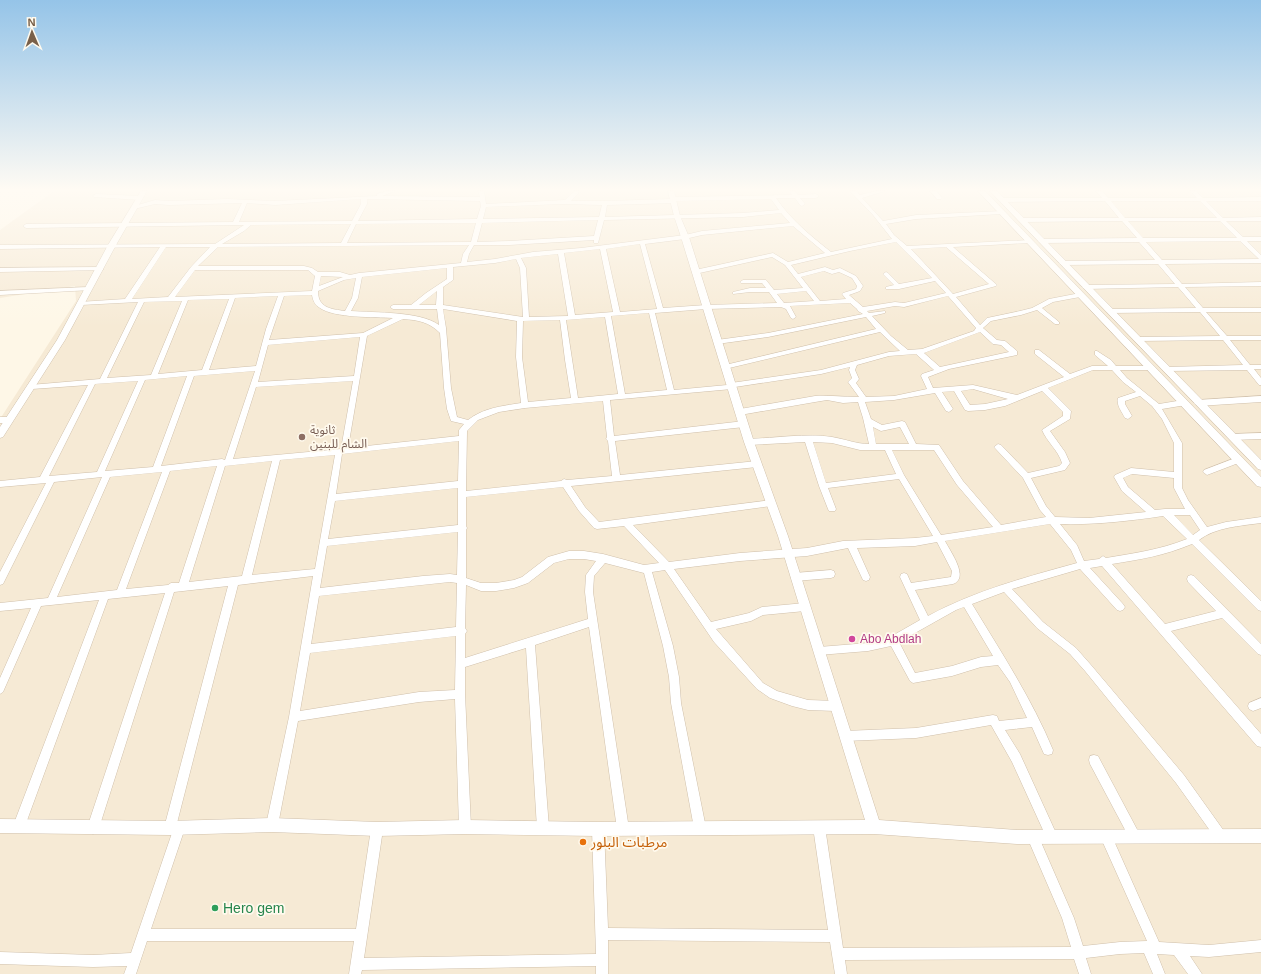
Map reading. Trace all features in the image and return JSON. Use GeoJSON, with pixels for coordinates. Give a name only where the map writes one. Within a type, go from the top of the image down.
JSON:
{"type":"FeatureCollection","features":[{"type":"Feature","properties":{"kind":"street"},"geometry":{"type":"LineString","coordinates":[[0,434],[32,387],[117,236]]}},
{"type":"Feature","properties":{"kind":"street"},"geometry":{"type":"LineString","coordinates":[[170,299],[200,259],[215,245],[232,236]]}},
{"type":"Feature","properties":{"kind":"street"},"geometry":{"type":"LineString","coordinates":[[344,244],[348,236]]}},
{"type":"Feature","properties":{"kind":"street"},"geometry":{"type":"LineString","coordinates":[[464,264],[466,254],[474,236]]}},
{"type":"Feature","properties":{"kind":"street"},"geometry":{"type":"LineString","coordinates":[[81,303],[315,292],[349,277],[359,275],[603,248],[688,236]]}},
{"type":"Feature","properties":{"kind":"street"},"geometry":{"type":"LineString","coordinates":[[808,236],[829,253]]}},
{"type":"Feature","properties":{"kind":"street"},"geometry":{"type":"LineString","coordinates":[[893,236],[936,279],[980,329],[995,342],[1003,343],[1015,353],[939,370],[924,376],[949,409]]}},
{"type":"Feature","properties":{"kind":"street"},"geometry":{"type":"LineString","coordinates":[[1024,236],[1261,483]]}},
{"type":"Feature","properties":{"kind":"street"},"geometry":{"type":"LineString","coordinates":[[1037,236],[1261,466]]}},
{"type":"Feature","properties":{"kind":"street"},"geometry":{"type":"LineString","coordinates":[[1140,236],[1226,338],[1261,383]]}},
{"type":"Feature","properties":{"kind":"street"},"geometry":{"type":"LineString","coordinates":[[1239,236],[1261,259]]}},
{"type":"Feature","properties":{"kind":"street"},"geometry":{"type":"LineString","coordinates":[[685,237],[731,386],[788,553],[874,827]]}},
{"type":"Feature","properties":{"kind":"street"},"geometry":{"type":"LineString","coordinates":[[0,246],[472,243],[596,238],[596,248]]}},
{"type":"Feature","properties":{"kind":"street"},"geometry":{"type":"LineString","coordinates":[[1041,241],[1261,239]]}},
{"type":"Feature","properties":{"kind":"street"},"geometry":{"type":"LineString","coordinates":[[787,264],[829,253],[897,240]]}},
{"type":"Feature","properties":{"kind":"street"},"geometry":{"type":"LineString","coordinates":[[906,248],[1028,241]]}},
{"type":"Feature","properties":{"kind":"street"},"geometry":{"type":"LineString","coordinates":[[642,243],[661,311]]}},
{"type":"Feature","properties":{"kind":"street"},"geometry":{"type":"LineString","coordinates":[[127,301],[165,245]]}},
{"type":"Feature","properties":{"kind":"street"},"geometry":{"type":"LineString","coordinates":[[860,310],[895,304],[904,304],[994,285],[947,245]]}},
{"type":"Feature","properties":{"kind":"street"},"geometry":{"type":"LineString","coordinates":[[603,248],[618,314]]}},
{"type":"Feature","properties":{"kind":"street"},"geometry":{"type":"LineString","coordinates":[[561,252],[572,318]]}},
{"type":"Feature","properties":{"kind":"street"},"geometry":{"type":"LineString","coordinates":[[696,272],[773,255],[787,264],[818,302]]}},
{"type":"Feature","properties":{"kind":"street"},"geometry":{"type":"LineString","coordinates":[[518,257],[523,268],[523,319],[519,357],[525,405]]}},
{"type":"Feature","properties":{"kind":"street"},"geometry":{"type":"LineString","coordinates":[[1062,263],[1261,259]]}},
{"type":"Feature","properties":{"kind":"street"},"geometry":{"type":"LineString","coordinates":[[265,344],[364,335],[402,316],[428,294],[450,280],[450,265]]}},
{"type":"Feature","properties":{"kind":"street"},"geometry":{"type":"LineString","coordinates":[[193,268],[310,269],[318,275],[315,292],[317,303],[320,306],[346,314],[402,316],[426,320],[436,325],[443,333]]}},
{"type":"Feature","properties":{"kind":"street"},"geometry":{"type":"LineString","coordinates":[[0,270],[100,269]]}},
{"type":"Feature","properties":{"kind":"street"},"geometry":{"type":"LineString","coordinates":[[796,276],[825,269],[832,272],[840,270],[854,277],[860,286],[858,290],[845,294],[860,310],[869,316],[881,330],[906,352]]}},
{"type":"Feature","properties":{"kind":"street"},"geometry":{"type":"LineString","coordinates":[[316,274],[340,274],[349,277]]}},
{"type":"Feature","properties":{"kind":"street"},"geometry":{"type":"LineString","coordinates":[[886,274],[899,287]]}},
{"type":"Feature","properties":{"kind":"street"},"geometry":{"type":"LineString","coordinates":[[1061,275],[1073,274]]}},
{"type":"Feature","properties":{"kind":"street"},"geometry":{"type":"LineString","coordinates":[[346,314],[355,298],[359,275]]}},
{"type":"Feature","properties":{"kind":"street"},"geometry":{"type":"LineString","coordinates":[[888,288],[936,279]]}},
{"type":"Feature","properties":{"kind":"street"},"geometry":{"type":"LineString","coordinates":[[743,282],[764,281],[782,305],[788,308],[793,317]]}},
{"type":"Feature","properties":{"kind":"street"},"geometry":{"type":"LineString","coordinates":[[1085,287],[1180,284],[1261,284]]}},
{"type":"Feature","properties":{"kind":"street"},"geometry":{"type":"LineString","coordinates":[[440,287],[440,307],[447,387],[452,412],[454,419],[468,423]]}},
{"type":"Feature","properties":{"kind":"street"},"geometry":{"type":"LineString","coordinates":[[0,292],[89,289]]}},
{"type":"Feature","properties":{"kind":"street"},"geometry":{"type":"LineString","coordinates":[[735,293],[750,290],[772,291],[807,289]]}},
{"type":"Feature","properties":{"kind":"street"},"geometry":{"type":"LineString","coordinates":[[183,586],[259,368],[265,344],[282,294]]}},
{"type":"Feature","properties":{"kind":"street"},"geometry":{"type":"LineString","coordinates":[[465,827],[460,694],[462,631],[463,430],[468,423],[478,416],[493,410],[525,405],[731,386],[814,373],[889,354],[923,350],[980,329],[989,319],[1021,313],[1051,300],[1080,295]]}},
{"type":"Feature","properties":{"kind":"street"},"geometry":{"type":"LineString","coordinates":[[205,372],[233,296]]}},
{"type":"Feature","properties":{"kind":"street"},"geometry":{"type":"LineString","coordinates":[[154,376],[186,298]]}},
{"type":"Feature","properties":{"kind":"street"},"geometry":{"type":"LineString","coordinates":[[103,380],[142,300]]}},
{"type":"Feature","properties":{"kind":"street"},"geometry":{"type":"LineString","coordinates":[[393,307],[440,307],[523,319],[572,318],[706,306],[782,305],[851,301]]}},
{"type":"Feature","properties":{"kind":"street"},"geometry":{"type":"LineString","coordinates":[[1037,307],[1057,323]]}},
{"type":"Feature","properties":{"kind":"street"},"geometry":{"type":"LineString","coordinates":[[1109,311],[1261,310]]}},
{"type":"Feature","properties":{"kind":"street"},"geometry":{"type":"LineString","coordinates":[[652,312],[671,392]]}},
{"type":"Feature","properties":{"kind":"street"},"geometry":{"type":"LineString","coordinates":[[717,342],[768,335],[883,312]]}},
{"type":"Feature","properties":{"kind":"street"},"geometry":{"type":"LineString","coordinates":[[608,315],[622,396]]}},
{"type":"Feature","properties":{"kind":"street"},"geometry":{"type":"LineString","coordinates":[[563,318],[575,401]]}},
{"type":"Feature","properties":{"kind":"street"},"geometry":{"type":"LineString","coordinates":[[725,367],[881,330]]}},
{"type":"Feature","properties":{"kind":"street"},"geometry":{"type":"LineString","coordinates":[[272,825],[294,717],[331,498],[364,335]]}},
{"type":"Feature","properties":{"kind":"street"},"geometry":{"type":"LineString","coordinates":[[1137,339],[1261,338]]}},
{"type":"Feature","properties":{"kind":"street"},"geometry":{"type":"LineString","coordinates":[[918,351],[939,370]]}},
{"type":"Feature","properties":{"kind":"street"},"geometry":{"type":"LineString","coordinates":[[1037,352],[1069,377]]}},
{"type":"Feature","properties":{"kind":"street"},"geometry":{"type":"LineString","coordinates":[[1097,353],[1116,369],[1125,380],[1157,407],[1173,431],[1178,443],[1178,488],[1205,531]]}},
{"type":"Feature","properties":{"kind":"street"},"geometry":{"type":"LineString","coordinates":[[854,364],[852,370],[856,379],[852,382],[862,399],[873,447]]}},
{"type":"Feature","properties":{"kind":"street"},"geometry":{"type":"LineString","coordinates":[[1166,369],[1261,367]]}},
{"type":"Feature","properties":{"kind":"street"},"geometry":{"type":"LineString","coordinates":[[32,387],[259,368]]}},
{"type":"Feature","properties":{"kind":"street"},"geometry":{"type":"LineString","coordinates":[[956,388],[968,408],[985,407],[1017,398],[1092,368],[1150,368]]}},
{"type":"Feature","properties":{"kind":"street"},"geometry":{"type":"LineString","coordinates":[[156,468],[192,373]]}},
{"type":"Feature","properties":{"kind":"street"},"geometry":{"type":"LineString","coordinates":[[51,602],[143,377]]}},
{"type":"Feature","properties":{"kind":"street"},"geometry":{"type":"LineString","coordinates":[[253,385],[356,378]]}},
{"type":"Feature","properties":{"kind":"street"},"geometry":{"type":"LineString","coordinates":[[0,581],[48,479],[55,454],[93,381]]}},
{"type":"Feature","properties":{"kind":"street"},"geometry":{"type":"LineString","coordinates":[[740,412],[827,398],[843,400],[894,398],[934,391],[973,387],[988,390],[1001,396],[1017,398]]}},
{"type":"Feature","properties":{"kind":"street"},"geometry":{"type":"LineString","coordinates":[[1026,476],[1062,468],[1066,463],[1064,457],[1047,434],[1046,430],[1067,417],[1067,411],[1044,388]]}},
{"type":"Feature","properties":{"kind":"street"},"geometry":{"type":"LineString","coordinates":[[1128,416],[1121,404],[1121,400],[1142,393]]}},
{"type":"Feature","properties":{"kind":"street"},"geometry":{"type":"LineString","coordinates":[[606,398],[616,478]]}},
{"type":"Feature","properties":{"kind":"street"},"geometry":{"type":"LineString","coordinates":[[1198,403],[1261,399]]}},
{"type":"Feature","properties":{"kind":"street"},"geometry":{"type":"LineString","coordinates":[[1157,407],[1183,403]]}},
{"type":"Feature","properties":{"kind":"street"},"geometry":{"type":"LineString","coordinates":[[0,420],[10,420]]}},
{"type":"Feature","properties":{"kind":"street"},"geometry":{"type":"LineString","coordinates":[[868,420],[881,428],[902,424],[914,447]]}},
{"type":"Feature","properties":{"kind":"street"},"geometry":{"type":"LineString","coordinates":[[610,439],[744,424]]}},
{"type":"Feature","properties":{"kind":"street"},"geometry":{"type":"LineString","coordinates":[[1232,437],[1261,436]]}},
{"type":"Feature","properties":{"kind":"street"},"geometry":{"type":"LineString","coordinates":[[0,484],[156,468],[341,452],[464,438]]}},
{"type":"Feature","properties":{"kind":"street"},"geometry":{"type":"LineString","coordinates":[[750,442],[808,439],[832,440],[860,447],[936,447],[960,482],[999,528]]}},
{"type":"Feature","properties":{"kind":"street"},"geometry":{"type":"LineString","coordinates":[[808,439],[832,509]]}},
{"type":"Feature","properties":{"kind":"street"},"geometry":{"type":"LineString","coordinates":[[887,447],[902,476],[940,538],[956,571],[956,577],[953,580],[909,587]]}},
{"type":"Feature","properties":{"kind":"street"},"geometry":{"type":"LineString","coordinates":[[998,447],[1026,476],[1036,498],[1074,548],[1082,565],[1120,606]]}},
{"type":"Feature","properties":{"kind":"street"},"geometry":{"type":"LineString","coordinates":[[246,580],[277,458]]}},
{"type":"Feature","properties":{"kind":"street"},"geometry":{"type":"LineString","coordinates":[[1207,472],[1238,460]]}},
{"type":"Feature","properties":{"kind":"street"},"geometry":{"type":"LineString","coordinates":[[463,494],[564,482],[757,464]]}},
{"type":"Feature","properties":{"kind":"street"},"geometry":{"type":"LineString","coordinates":[[120,593],[167,468]]}},
{"type":"Feature","properties":{"kind":"street"},"geometry":{"type":"LineString","coordinates":[[1154,514],[1125,489],[1118,477],[1131,471],[1178,475]]}},
{"type":"Feature","properties":{"kind":"street"},"geometry":{"type":"LineString","coordinates":[[823,486],[902,476]]}},
{"type":"Feature","properties":{"kind":"street"},"geometry":{"type":"LineString","coordinates":[[564,482],[582,509],[598,526],[771,504]]}},
{"type":"Feature","properties":{"kind":"street"},"geometry":{"type":"LineString","coordinates":[[331,498],[463,484]]}},
{"type":"Feature","properties":{"kind":"street"},"geometry":{"type":"LineString","coordinates":[[315,593],[450,578],[462,580],[481,587],[496,587],[514,584],[525,580],[551,560],[569,556],[584,555],[647,568],[807,552],[851,545],[915,542],[1053,520],[1089,520],[1165,512],[1192,512]]}},
{"type":"Feature","properties":{"kind":"street"},"geometry":{"type":"LineString","coordinates":[[1165,512],[1261,607]]}},
{"type":"Feature","properties":{"kind":"street"},"geometry":{"type":"LineString","coordinates":[[819,652],[868,647],[893,641],[953,607],[1006,588],[1103,560],[1154,554],[1169,550],[1193,540],[1205,531],[1226,525],[1261,520]]}},
{"type":"Feature","properties":{"kind":"street"},"geometry":{"type":"LineString","coordinates":[[626,523],[666,566],[708,627],[760,686],[774,695],[808,705],[836,706]]}},
{"type":"Feature","properties":{"kind":"street"},"geometry":{"type":"LineString","coordinates":[[324,543],[463,528]]}},
{"type":"Feature","properties":{"kind":"street"},"geometry":{"type":"LineString","coordinates":[[851,545],[866,577]]}},
{"type":"Feature","properties":{"kind":"street"},"geometry":{"type":"LineString","coordinates":[[603,558],[590,575],[590,592],[623,829]]}},
{"type":"Feature","properties":{"kind":"street"},"geometry":{"type":"LineString","coordinates":[[1103,560],[1261,742]]}},
{"type":"Feature","properties":{"kind":"street"},"geometry":{"type":"LineString","coordinates":[[647,568],[668,646],[674,677],[676,703],[700,828]]}},
{"type":"Feature","properties":{"kind":"street"},"geometry":{"type":"LineString","coordinates":[[0,607],[318,572]]}},
{"type":"Feature","properties":{"kind":"street"},"geometry":{"type":"LineString","coordinates":[[795,577],[831,574]]}},
{"type":"Feature","properties":{"kind":"street"},"geometry":{"type":"LineString","coordinates":[[904,577],[926,622]]}},
{"type":"Feature","properties":{"kind":"street"},"geometry":{"type":"LineString","coordinates":[[1191,579],[1261,651]]}},
{"type":"Feature","properties":{"kind":"street"},"geometry":{"type":"LineString","coordinates":[[130,974],[144,935],[175,828],[234,581]]}},
{"type":"Feature","properties":{"kind":"street"},"geometry":{"type":"LineString","coordinates":[[93,828],[171,587]]}},
{"type":"Feature","properties":{"kind":"street"},"geometry":{"type":"LineString","coordinates":[[1006,588],[1040,625],[1073,651],[1088,668],[1180,779],[1220,835]]}},
{"type":"Feature","properties":{"kind":"street"},"geometry":{"type":"LineString","coordinates":[[19,826],[105,595]]}},
{"type":"Feature","properties":{"kind":"street"},"geometry":{"type":"LineString","coordinates":[[1251,597],[1261,595]]}},
{"type":"Feature","properties":{"kind":"street"},"geometry":{"type":"LineString","coordinates":[[966,602],[1013,679],[1048,750]]}},
{"type":"Feature","properties":{"kind":"street"},"geometry":{"type":"LineString","coordinates":[[0,689],[38,603]]}},
{"type":"Feature","properties":{"kind":"street"},"geometry":{"type":"LineString","coordinates":[[708,627],[751,617],[762,611],[805,607]]}},
{"type":"Feature","properties":{"kind":"street"},"geometry":{"type":"LineString","coordinates":[[1163,629],[1224,613]]}},
{"type":"Feature","properties":{"kind":"street"},"geometry":{"type":"LineString","coordinates":[[461,664],[593,622]]}},
{"type":"Feature","properties":{"kind":"street"},"geometry":{"type":"LineString","coordinates":[[305,649],[462,631]]}},
{"type":"Feature","properties":{"kind":"street"},"geometry":{"type":"LineString","coordinates":[[893,641],[913,678],[952,671],[981,662],[1000,660]]}},
{"type":"Feature","properties":{"kind":"street"},"geometry":{"type":"LineString","coordinates":[[530,642],[543,828]]}},
{"type":"Feature","properties":{"kind":"street"},"geometry":{"type":"LineString","coordinates":[[294,717],[419,698],[460,694]]}},
{"type":"Feature","properties":{"kind":"street"},"geometry":{"type":"LineString","coordinates":[[845,736],[916,733],[993,720],[1016,758],[1052,836]]}},
{"type":"Feature","properties":{"kind":"street"},"geometry":{"type":"LineString","coordinates":[[996,726],[1035,722]]}},
{"type":"Feature","properties":{"kind":"street"},"geometry":{"type":"LineString","coordinates":[[1094,760],[1135,837]]}},
{"type":"Feature","properties":{"kind":"street"},"geometry":{"type":"LineString","coordinates":[[0,826],[175,828],[272,825],[377,829],[465,827],[623,829],[874,827],[1017,837],[1261,836]]}},
{"type":"Feature","properties":{"kind":"street"},"geometry":{"type":"LineString","coordinates":[[819,827],[841,974]]}},
{"type":"Feature","properties":{"kind":"street"},"geometry":{"type":"LineString","coordinates":[[377,829],[356,969],[602,960]]}},
{"type":"Feature","properties":{"kind":"street"},"geometry":{"type":"LineString","coordinates":[[598,829],[602,974]]}},
{"type":"Feature","properties":{"kind":"street"},"geometry":{"type":"LineString","coordinates":[[1106,836],[1152,947],[1159,974]]}},
{"type":"Feature","properties":{"kind":"street"},"geometry":{"type":"LineString","coordinates":[[1033,837],[1068,918],[1085,974]]}},
{"type":"Feature","properties":{"kind":"street"},"geometry":{"type":"LineString","coordinates":[[602,934],[835,936]]}},
{"type":"Feature","properties":{"kind":"street"},"geometry":{"type":"LineString","coordinates":[[144,935],[361,935]]}},
{"type":"Feature","properties":{"kind":"street"},"geometry":{"type":"LineString","coordinates":[[838,954],[1078,953],[1120,948],[1152,947],[1209,951],[1261,946]]}},
{"type":"Feature","properties":{"kind":"street"},"geometry":{"type":"LineString","coordinates":[[1178,950],[1196,974]]}},
{"type":"Feature","properties":{"kind":"street"},"geometry":{"type":"LineString","coordinates":[[0,958],[93,961],[135,959]]}},
{"type":"Feature","properties":{"kind":"shaded area"},"geometry":{"type":"Polygon","coordinates":[[[0,236],[1261,236],[1261,974],[0,974],[0,419],[76,301],[75,286],[0,298],[0,236]]]}},
{"type":"Feature","properties":{"kind":"place","name":"ثانوية الشام للبنين"},"geometry":{"type":"Point","coordinates":[302,437]}},
{"type":"Feature","properties":{"kind":"place","name":"Abo Abdlah"},"geometry":{"type":"Point","coordinates":[852,639]}},
{"type":"Feature","properties":{"kind":"place","name":"مرطبات البلور"},"geometry":{"type":"Point","coordinates":[583,842]}},
{"type":"Feature","properties":{"kind":"place","name":"Hero gem"},"geometry":{"type":"Point","coordinates":[215,908]}}]}
